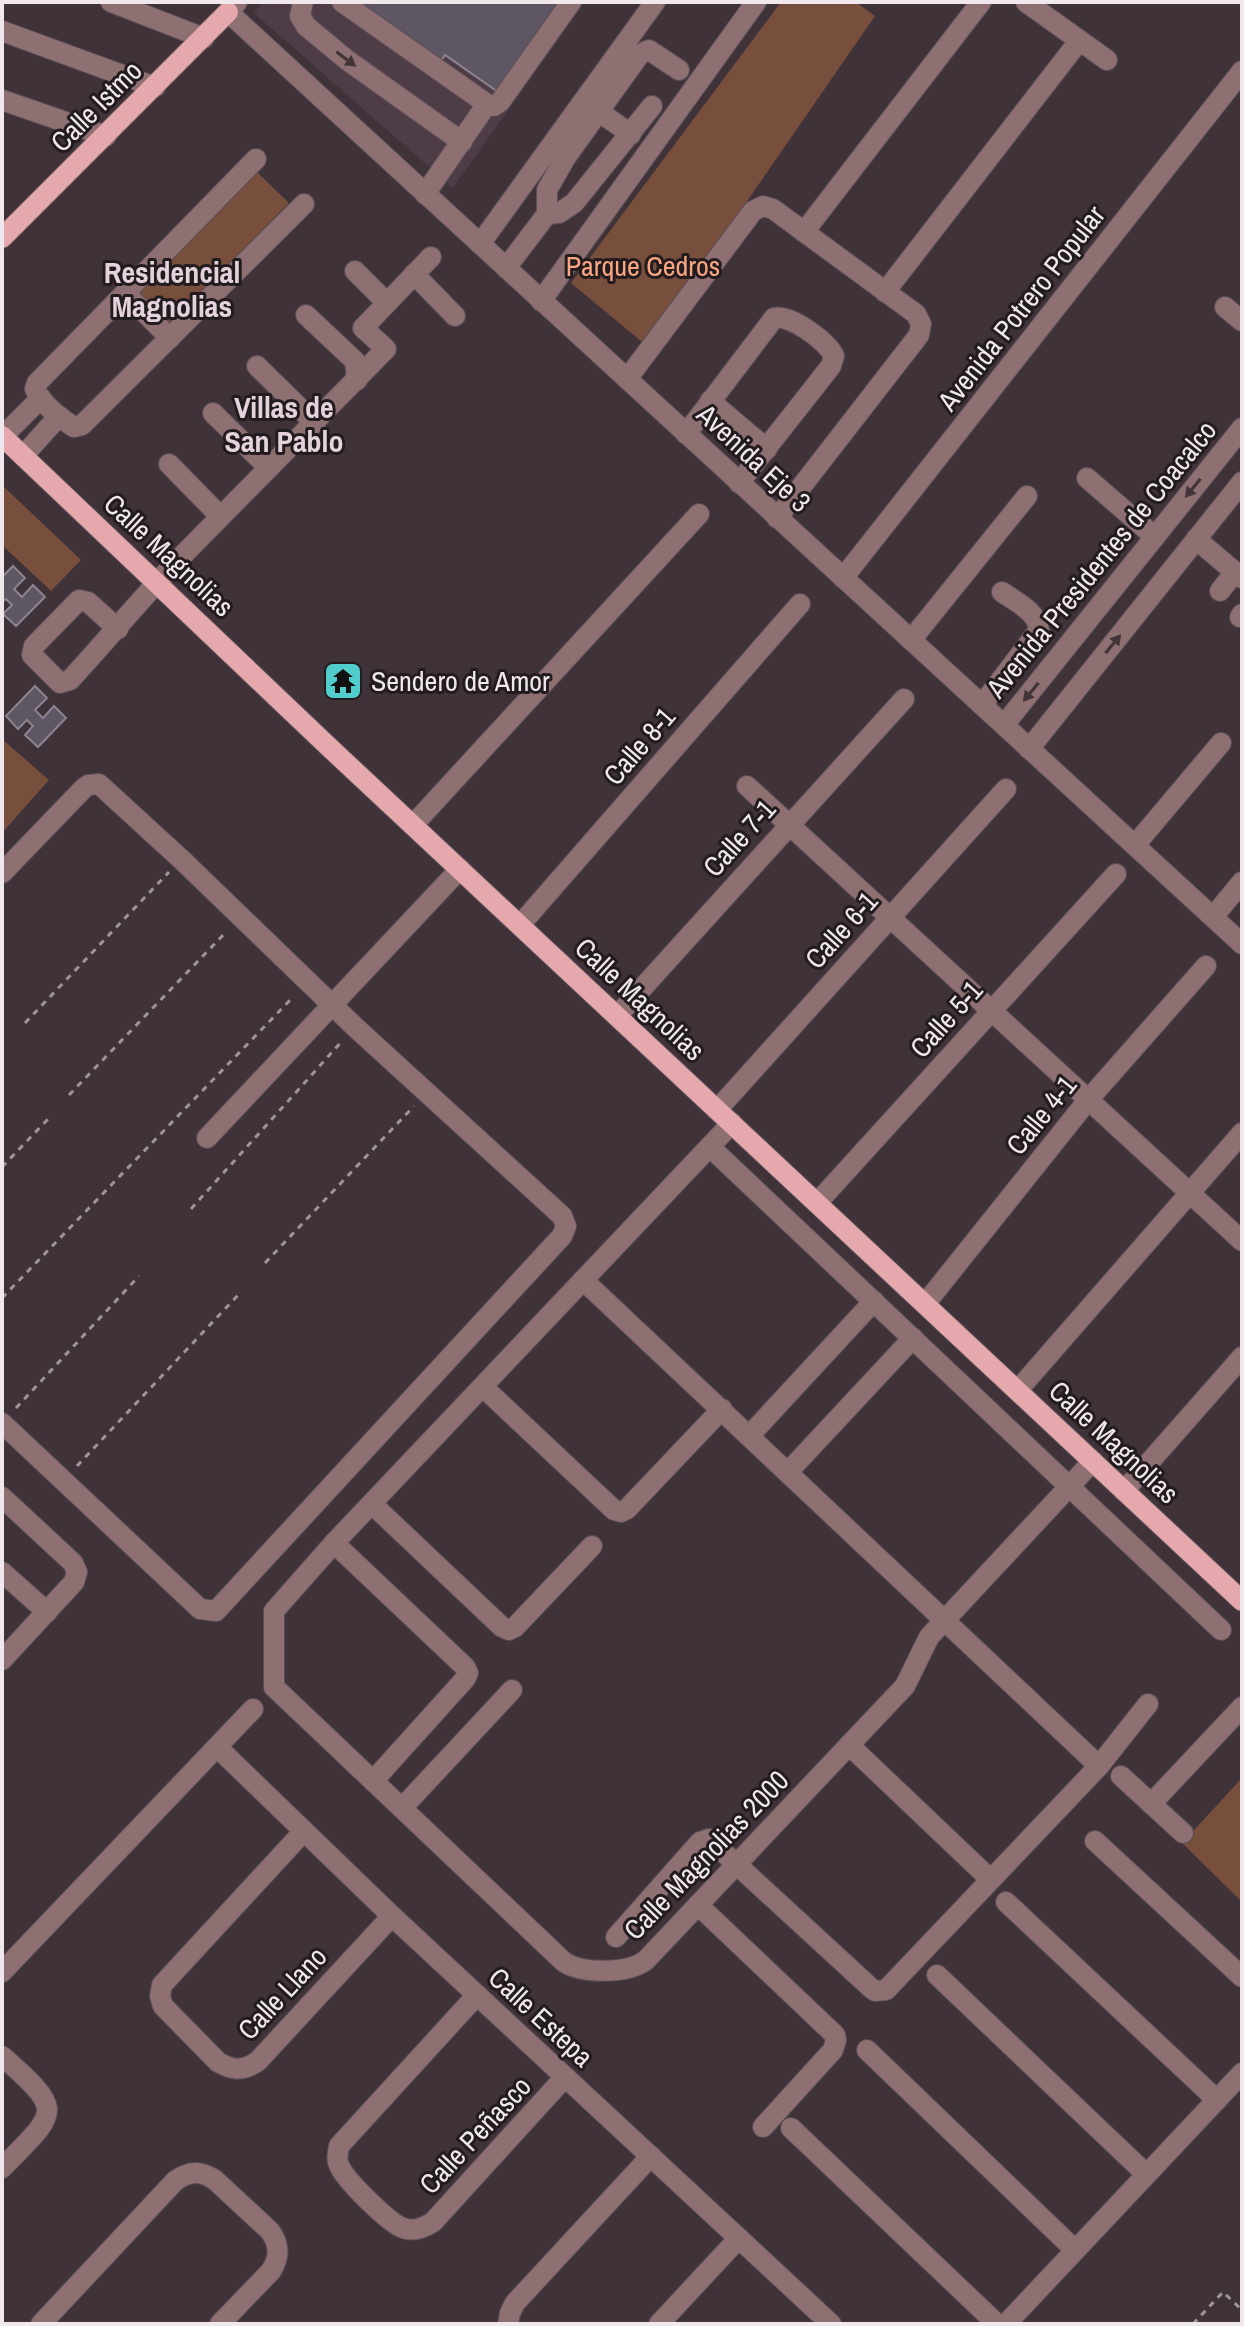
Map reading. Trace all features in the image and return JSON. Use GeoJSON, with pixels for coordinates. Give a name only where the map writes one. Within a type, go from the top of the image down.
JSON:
{"type":"FeatureCollection","features":[{"type":"Feature","properties":{"kind":"main road","name":"Calle Istmo"},"geometry":{"type":"LineString","coordinates":[[2,238],[232,7]]}},
{"type":"Feature","properties":{"kind":"main road","name":"Calle Magnolias"},"geometry":{"type":"LineString","coordinates":[[2,436],[413,825],[1240,1596]]}},
{"type":"Feature","properties":{"kind":"street"},"geometry":{"type":"LineString","coordinates":[[111,2],[204,38]]}},
{"type":"Feature","properties":{"kind":"street"},"geometry":{"type":"LineString","coordinates":[[303,2],[300,16],[306,26],[347,60],[462,142]]}},
{"type":"Feature","properties":{"kind":"street"},"geometry":{"type":"LineString","coordinates":[[342,2],[494,106],[500,102],[571,2]]}},
{"type":"Feature","properties":{"kind":"street"},"geometry":{"type":"LineString","coordinates":[[480,244],[655,2]]}},
{"type":"Feature","properties":{"kind":"street"},"geometry":{"type":"LineString","coordinates":[[541,301],[756,2]]}},
{"type":"Feature","properties":{"kind":"street"},"geometry":{"type":"LineString","coordinates":[[804,232],[981,2]]}},
{"type":"Feature","properties":{"kind":"street"},"geometry":{"type":"LineString","coordinates":[[1026,2],[1107,60]]}},
{"type":"Feature","properties":{"kind":"street","name":"Avenida Eje 3"},"geometry":{"type":"LineString","coordinates":[[232,7],[425,194],[1242,944]]}},
{"type":"Feature","properties":{"kind":"street"},"geometry":{"type":"LineString","coordinates":[[2,31],[155,87]]}},
{"type":"Feature","properties":{"kind":"street"},"geometry":{"type":"LineString","coordinates":[[885,292],[1079,41]]}},
{"type":"Feature","properties":{"kind":"street"},"geometry":{"type":"LineString","coordinates":[[506,268],[547,214],[547,190],[566,157],[643,51],[652,52],[679,70]]}},
{"type":"Feature","properties":{"kind":"street","name":"Avenida Potrero Popular"},"geometry":{"type":"LineString","coordinates":[[843,578],[1242,71]]}},
{"type":"Feature","properties":{"kind":"street"},"geometry":{"type":"LineString","coordinates":[[2,100],[106,136]]}},
{"type":"Feature","properties":{"kind":"street"},"geometry":{"type":"LineString","coordinates":[[425,194],[487,104]]}},
{"type":"Feature","properties":{"kind":"street"},"geometry":{"type":"LineString","coordinates":[[547,214],[569,208],[597,178],[652,106]]}},
{"type":"Feature","properties":{"kind":"street"},"geometry":{"type":"LineString","coordinates":[[599,112],[631,134]]}},
{"type":"Feature","properties":{"kind":"street"},"geometry":{"type":"LineString","coordinates":[[566,157],[597,178]]}},
{"type":"Feature","properties":{"kind":"street"},"geometry":{"type":"LineString","coordinates":[[256,159],[37,383],[35,392],[59,416],[74,427],[80,427],[304,204]]}},
{"type":"Feature","properties":{"kind":"street"},"geometry":{"type":"LineString","coordinates":[[627,379],[753,211],[763,206],[773,209],[916,314],[921,324],[919,335],[777,518]]}},
{"type":"Feature","properties":{"kind":"street"},"geometry":{"type":"LineString","coordinates":[[118,629],[82,600],[76,602],[31,652],[50,673],[64,683],[70,680],[118,629],[157,582],[220,516],[386,349],[363,328],[431,257]]}},
{"type":"Feature","properties":{"kind":"street"},"geometry":{"type":"LineString","coordinates":[[355,271],[387,303]]}},
{"type":"Feature","properties":{"kind":"street"},"geometry":{"type":"LineString","coordinates":[[414,274],[455,316]]}},
{"type":"Feature","properties":{"kind":"street"},"geometry":{"type":"LineString","coordinates":[[125,293],[170,338]]}},
{"type":"Feature","properties":{"kind":"street"},"geometry":{"type":"LineString","coordinates":[[1225,307],[1242,321]]}},
{"type":"Feature","properties":{"kind":"street"},"geometry":{"type":"LineString","coordinates":[[306,315],[355,361],[357,380]]}},
{"type":"Feature","properties":{"kind":"street"},"geometry":{"type":"LineString","coordinates":[[686,434],[774,318],[790,319],[828,346],[834,356],[831,366],[739,483]]}},
{"type":"Feature","properties":{"kind":"street"},"geometry":{"type":"LineString","coordinates":[[257,366],[315,423]]}},
{"type":"Feature","properties":{"kind":"street"},"geometry":{"type":"LineString","coordinates":[[2,436],[41,398]]}},
{"type":"Feature","properties":{"kind":"street"},"geometry":{"type":"LineString","coordinates":[[710,401],[767,449]]}},
{"type":"Feature","properties":{"kind":"street"},"geometry":{"type":"LineString","coordinates":[[213,413],[269,468]]}},
{"type":"Feature","properties":{"kind":"street"},"geometry":{"type":"LineString","coordinates":[[23,456],[59,416]]}},
{"type":"Feature","properties":{"kind":"street","name":"Avenida Presidentes de Coacalco"},"geometry":{"type":"LineString","coordinates":[[1004,725],[1242,428]]}},
{"type":"Feature","properties":{"kind":"street"},"geometry":{"type":"LineString","coordinates":[[169,464],[220,516]]}},
{"type":"Feature","properties":{"kind":"street"},"geometry":{"type":"LineString","coordinates":[[1087,478],[1155,537]]}},
{"type":"Feature","properties":{"kind":"street"},"geometry":{"type":"LineString","coordinates":[[1029,749],[1242,482]]}},
{"type":"Feature","properties":{"kind":"street"},"geometry":{"type":"LineString","coordinates":[[911,640],[1027,496]]}},
{"type":"Feature","properties":{"kind":"street"},"geometry":{"type":"LineString","coordinates":[[413,825],[699,514]]}},
{"type":"Feature","properties":{"kind":"street"},"geometry":{"type":"LineString","coordinates":[[1196,539],[1238,575],[1220,591]]}},
{"type":"Feature","properties":{"kind":"street"},"geometry":{"type":"LineString","coordinates":[[982,705],[1039,630],[1034,615],[1002,592]]}},
{"type":"Feature","properties":{"kind":"street","name":"Calle 8-1"},"geometry":{"type":"LineString","coordinates":[[520,925],[800,604]]}},
{"type":"Feature","properties":{"kind":"street","name":"Calle 7-1"},"geometry":{"type":"LineString","coordinates":[[617,1016],[904,699]]}},
{"type":"Feature","properties":{"kind":"street"},"geometry":{"type":"LineString","coordinates":[[1135,845],[1221,743]]}},
{"type":"Feature","properties":{"kind":"street"},"geometry":{"type":"LineString","coordinates":[[2,873],[84,788],[94,784],[104,787],[355,1027],[565,1220],[565,1231],[221,1608],[210,1612],[200,1609],[2,1423]]}},
{"type":"Feature","properties":{"kind":"street"},"geometry":{"type":"LineString","coordinates":[[747,786],[1242,1241]]}},
{"type":"Feature","properties":{"kind":"street","name":"Calle 6-1"},"geometry":{"type":"LineString","coordinates":[[274,1687],[274,1611],[280,1602],[710,1147],[725,1116],[891,916],[1006,789]]}},
{"type":"Feature","properties":{"kind":"street"},"geometry":{"type":"LineString","coordinates":[[207,1138],[460,869]]}},
{"type":"Feature","properties":{"kind":"street","name":"Calle 5-1"},"geometry":{"type":"LineString","coordinates":[[817,1203],[1116,874]]}},
{"type":"Feature","properties":{"kind":"street"},"geometry":{"type":"LineString","coordinates":[[1213,917],[1242,882]]}},
{"type":"Feature","properties":{"kind":"street","name":"Calle 4-1"},"geometry":{"type":"LineString","coordinates":[[925,1304],[1088,1100],[1206,966]]}},
{"type":"Feature","properties":{"kind":"street"},"geometry":{"type":"LineString","coordinates":[[1018,1390],[1242,1133]]}},
{"type":"Feature","properties":{"kind":"street"},"geometry":{"type":"LineString","coordinates":[[710,1147],[1221,1630]]}},
{"type":"Feature","properties":{"kind":"street"},"geometry":{"type":"LineString","coordinates":[[583,1280],[1099,1766]]}},
{"type":"Feature","properties":{"kind":"street"},"geometry":{"type":"LineString","coordinates":[[750,1435],[874,1301]]}},
{"type":"Feature","properties":{"kind":"street"},"geometry":{"type":"LineString","coordinates":[[788,1472],[913,1338]]}},
{"type":"Feature","properties":{"kind":"street"},"geometry":{"type":"LineString","coordinates":[[1124,1491],[1242,1357]]}},
{"type":"Feature","properties":{"kind":"street"},"geometry":{"type":"LineString","coordinates":[[484,1388],[614,1510],[621,1512],[722,1409]]}},
{"type":"Feature","properties":{"kind":"street","name":"Calle Magnolias 2000"},"geometry":{"type":"LineString","coordinates":[[274,1687],[564,1962],[574,1968],[637,1967],[905,1686],[924,1645],[1093,1461]]}},
{"type":"Feature","properties":{"kind":"street"},"geometry":{"type":"LineString","coordinates":[[2,1497],[76,1567],[74,1582],[2,1660]]}},
{"type":"Feature","properties":{"kind":"street"},"geometry":{"type":"LineString","coordinates":[[372,1504],[502,1627],[509,1630],[592,1546]]}},
{"type":"Feature","properties":{"kind":"street"},"geometry":{"type":"LineString","coordinates":[[334,1543],[468,1673],[373,1781]]}},
{"type":"Feature","properties":{"kind":"street"},"geometry":{"type":"LineString","coordinates":[[2,1572],[47,1612]]}},
{"type":"Feature","properties":{"kind":"street"},"geometry":{"type":"LineString","coordinates":[[402,1808],[512,1690]]}},
{"type":"Feature","properties":{"kind":"street"},"geometry":{"type":"LineString","coordinates":[[616,1937],[703,1840],[712,1841],[871,1988],[881,1991],[891,1987],[1099,1766],[1148,1704]]}},
{"type":"Feature","properties":{"kind":"street"},"geometry":{"type":"LineString","coordinates":[[1151,1804],[1242,1707]]}},
{"type":"Feature","properties":{"kind":"street"},"geometry":{"type":"LineString","coordinates":[[2,1972],[253,1709]]}},
{"type":"Feature","properties":{"kind":"street"},"geometry":{"type":"LineString","coordinates":[[849,1745],[990,1879]]}},
{"type":"Feature","properties":{"kind":"street","name":"Calle Estepa"},"geometry":{"type":"LineString","coordinates":[[217,1747],[392,1916],[830,2324]]}},
{"type":"Feature","properties":{"kind":"street"},"geometry":{"type":"LineString","coordinates":[[1121,1776],[1183,1833]]}},
{"type":"Feature","properties":{"kind":"street","name":"Calle Llano"},"geometry":{"type":"LineString","coordinates":[[304,1831],[162,1985],[160,1996],[163,2006],[218,2062],[238,2070],[258,2061],[392,1916]]}},
{"type":"Feature","properties":{"kind":"street"},"geometry":{"type":"LineString","coordinates":[[1095,1841],[1242,1977]]}},
{"type":"Feature","properties":{"kind":"street"},"geometry":{"type":"LineString","coordinates":[[1006,1902],[1217,2100]]}},
{"type":"Feature","properties":{"kind":"street"},"geometry":{"type":"LineString","coordinates":[[698,1905],[835,2035],[833,2050],[763,2127]]}},
{"type":"Feature","properties":{"kind":"street"},"geometry":{"type":"LineString","coordinates":[[937,1975],[1146,2174]]}},
{"type":"Feature","properties":{"kind":"street","name":"Calle Peñasco"},"geometry":{"type":"LineString","coordinates":[[477,1995],[339,2146],[339,2168],[393,2222],[413,2230],[433,2222],[565,2077]]}},
{"type":"Feature","properties":{"kind":"street"},"geometry":{"type":"LineString","coordinates":[[867,2050],[1075,2250]]}},
{"type":"Feature","properties":{"kind":"street"},"geometry":{"type":"LineString","coordinates":[[2,2056],[38,2088],[48,2108],[40,2129],[2,2168]]}},
{"type":"Feature","properties":{"kind":"street"},"geometry":{"type":"LineString","coordinates":[[1006,2324],[1242,2073]]}},
{"type":"Feature","properties":{"kind":"street"},"geometry":{"type":"LineString","coordinates":[[791,2128],[997,2324]]}},
{"type":"Feature","properties":{"kind":"street"},"geometry":{"type":"LineString","coordinates":[[508,2324],[515,2303],[651,2156]]}},
{"type":"Feature","properties":{"kind":"street"},"geometry":{"type":"LineString","coordinates":[[41,2324],[175,2181],[194,2172],[215,2180],[270,2231],[279,2251],[271,2271],[220,2324]]}},
{"type":"Feature","properties":{"kind":"street"},"geometry":{"type":"LineString","coordinates":[[659,2324],[739,2238]]}},
{"type":"Feature","properties":{"kind":"path"},"geometry":{"type":"LineString","coordinates":[[25,1023],[182,860]]}},
{"type":"Feature","properties":{"kind":"path"},"geometry":{"type":"LineString","coordinates":[[69,1095],[241,917]]}},
{"type":"Feature","properties":{"kind":"path"},"geometry":{"type":"LineString","coordinates":[[2,1298],[308,982]]}},
{"type":"Feature","properties":{"kind":"path"},"geometry":{"type":"LineString","coordinates":[[191,1209],[355,1027]]}},
{"type":"Feature","properties":{"kind":"path"},"geometry":{"type":"LineString","coordinates":[[265,1263],[426,1093]]}},
{"type":"Feature","properties":{"kind":"path"},"geometry":{"type":"LineString","coordinates":[[2,1167],[50,1117]]}},
{"type":"Feature","properties":{"kind":"path"},"geometry":{"type":"LineString","coordinates":[[2,1423],[139,1276]]}},
{"type":"Feature","properties":{"kind":"path"},"geometry":{"type":"LineString","coordinates":[[64,1480],[240,1293]]}},
{"type":"Feature","properties":{"kind":"path"},"geometry":{"type":"LineString","coordinates":[[1193,2324],[1223,2292],[1242,2310]]}},
{"type":"Feature","properties":{"kind":"shaded area"},"geometry":{"type":"Polygon","coordinates":[[[262,2],[585,2],[453,188],[254,13],[262,2]]]}},
{"type":"Feature","properties":{"kind":"green space","name":"Parque Cedros"},"geometry":{"type":"Polygon","coordinates":[[[781,2],[856,2],[875,16],[647,346],[571,283],[781,2]]]}},
{"type":"Feature","properties":{"kind":"green space"},"geometry":{"type":"Polygon","coordinates":[[[257,172],[289,203],[171,324],[138,292],[257,172]]]}},
{"type":"Feature","properties":{"kind":"green space"},"geometry":{"type":"Polygon","coordinates":[[[2,485],[81,560],[51,591],[2,545],[2,485]]]}},
{"type":"Feature","properties":{"kind":"green space"},"geometry":{"type":"Polygon","coordinates":[[[2,739],[49,780],[2,833],[2,739]]]}},
{"type":"Feature","properties":{"kind":"green space"},"geometry":{"type":"Polygon","coordinates":[[[1242,1778],[1242,1902],[1182,1843],[1242,1778]]]}},
{"type":"Feature","properties":{"kind":"building"},"geometry":{"type":"Polygon","coordinates":[[[356,2],[567,2],[501,94],[445,55],[440,62],[356,2]]]}},
{"type":"Feature","properties":{"kind":"building"},"geometry":{"type":"Polygon","coordinates":[[[13,566],[25,578],[14,589],[22,597],[33,585],[45,597],[16,626],[3,614],[12,605],[6,599],[2,602],[2,577],[13,566]]]}},
{"type":"Feature","properties":{"kind":"building"},"geometry":{"type":"Polygon","coordinates":[[[35,686],[47,698],[35,710],[43,718],[54,706],[66,718],[38,747],[25,735],[33,726],[27,720],[18,729],[6,716],[35,686]]]}},
{"type":"Feature","properties":{"kind":"place","name":"Sendero de Amor"},"geometry":{"type":"Point","coordinates":[343,681]}},
{"type":"Feature","properties":{"kind":"district","name":"Residencial Magnolias"},"geometry":{"type":"Point","coordinates":[172,289]}},
{"type":"Feature","properties":{"kind":"district","name":"Villas de San Pablo"},"geometry":{"type":"Point","coordinates":[284,424]}}]}
